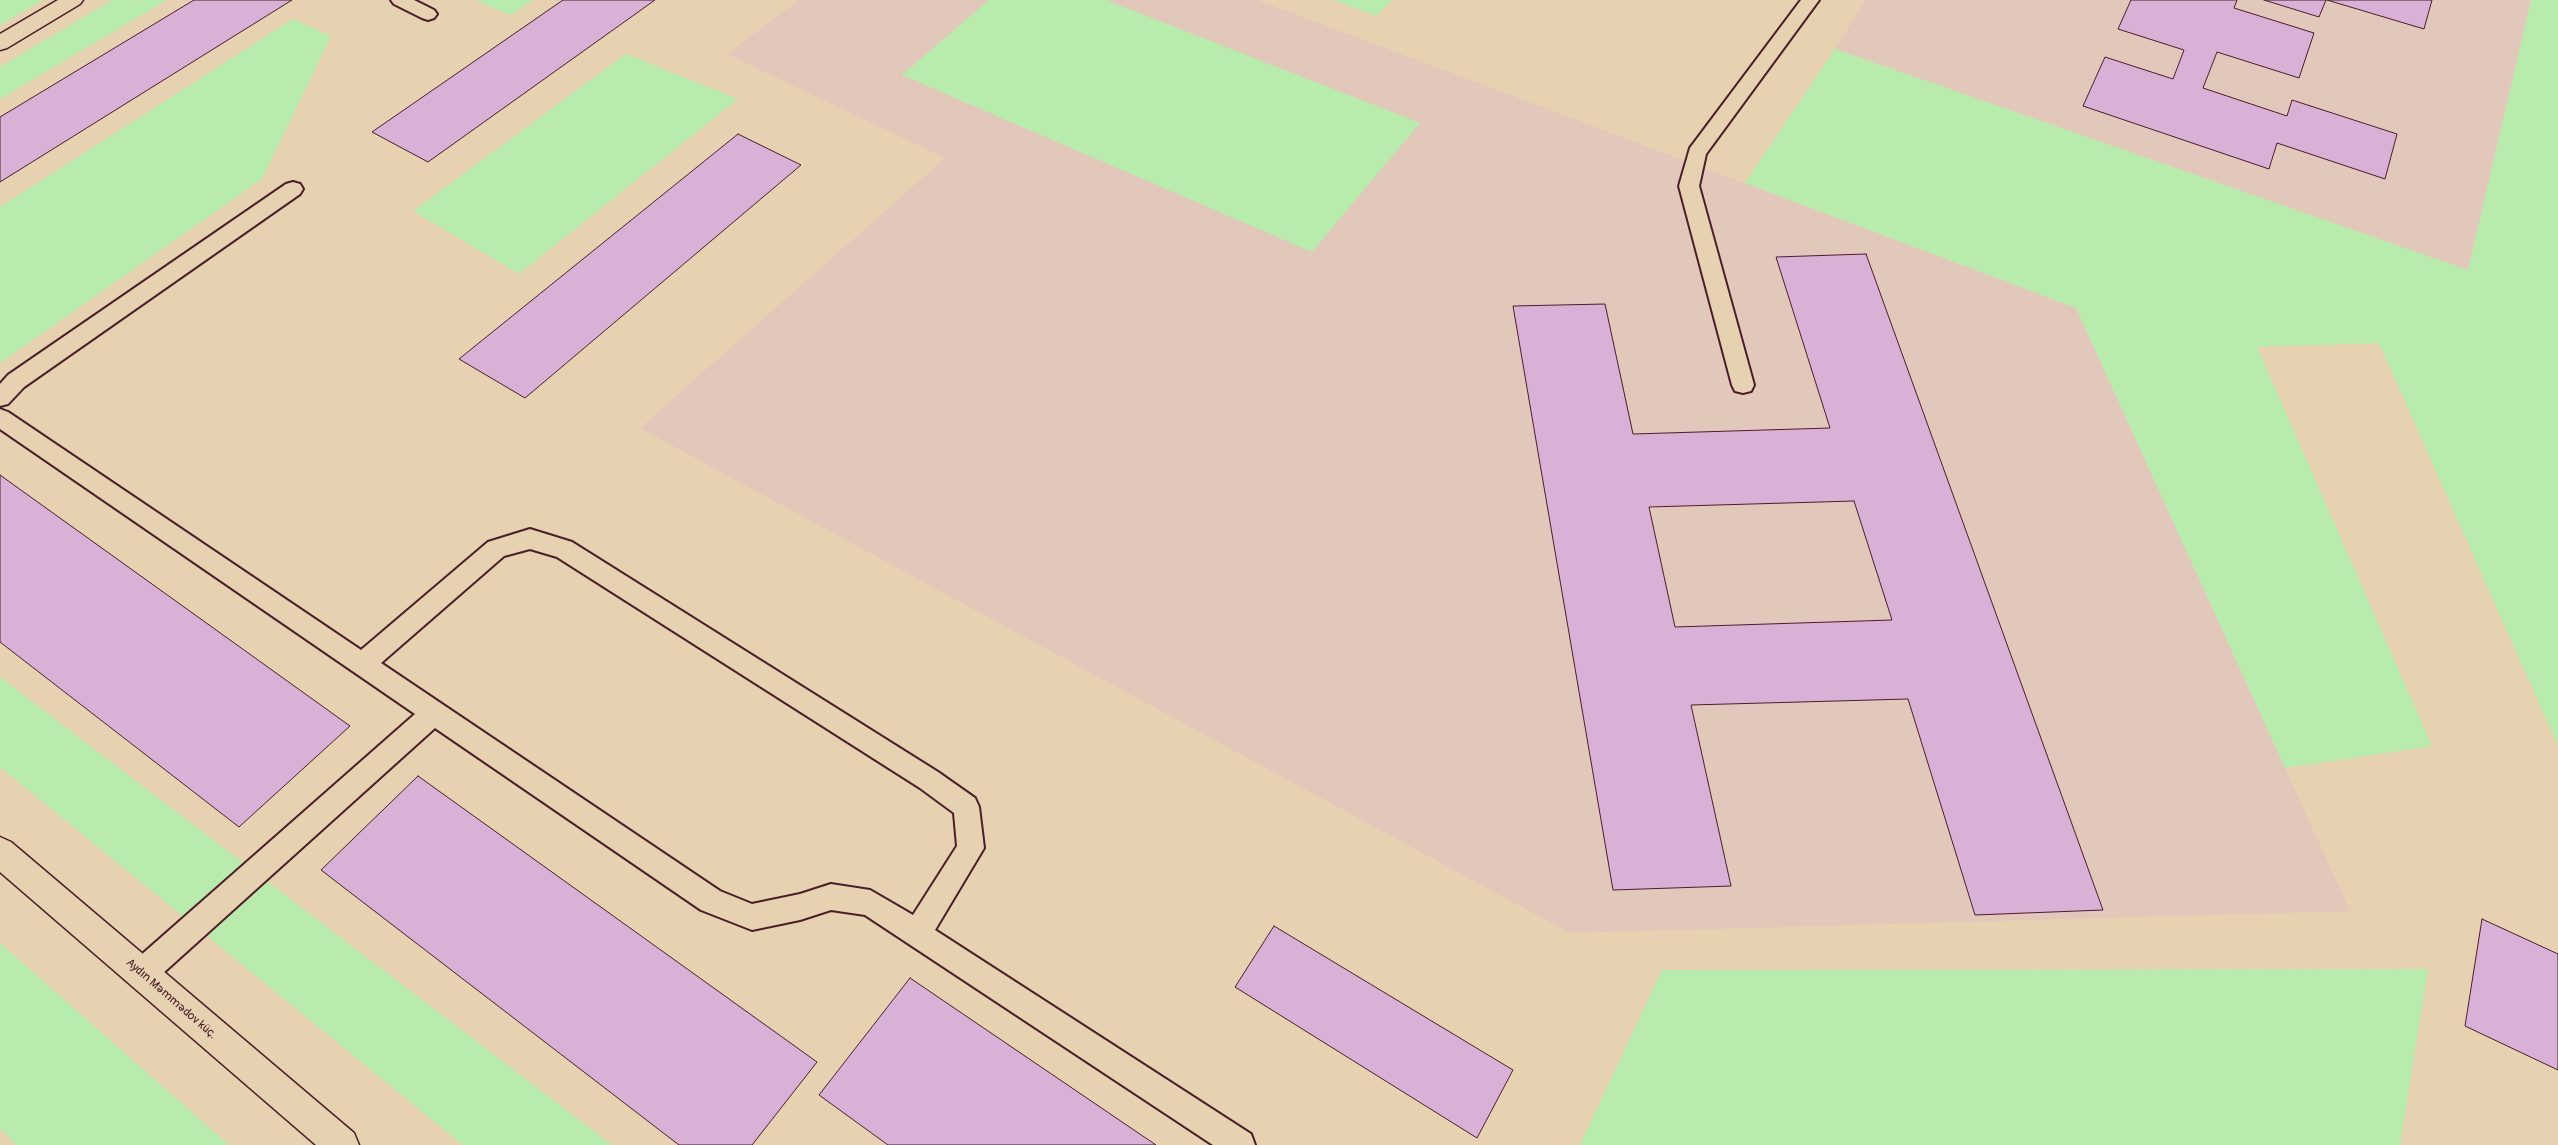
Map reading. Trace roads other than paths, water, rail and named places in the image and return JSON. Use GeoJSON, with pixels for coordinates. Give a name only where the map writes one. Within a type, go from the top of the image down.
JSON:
{"type":"FeatureCollection","features":[{"type":"Feature","properties":{"kind":"street"},"geometry":{"type":"LineString","coordinates":[[0,43],[73,0]]}},
{"type":"Feature","properties":{"kind":"street","name":"Aydın Məmmədov küç."},"geometry":{"type":"LineString","coordinates":[[0,852],[342,1145]]}},
{"type":"Feature","properties":{"kind":"lane"},"geometry":{"type":"LineString","coordinates":[[400,0],[428,14]]}},
{"type":"Feature","properties":{"kind":"lane"},"geometry":{"type":"LineString","coordinates":[[1743,385],[1690,186],[1697,153],[1810,0]]}},
{"type":"Feature","properties":{"kind":"lane"},"geometry":{"type":"LineString","coordinates":[[0,398],[16,381],[293,188]]}},
{"type":"Feature","properties":{"kind":"lane"},"geometry":{"type":"LineString","coordinates":[[0,418],[711,901],[752,917],[800,907],[831,897],[870,903],[1240,1145]]}},
{"type":"Feature","properties":{"kind":"lane"},"geometry":{"type":"LineString","coordinates":[[361,665],[496,549],[530,539],[564,549],[929,780],[966,807],[972,848],[917,933]]}},
{"type":"Feature","properties":{"kind":"lane"},"geometry":{"type":"LineString","coordinates":[[142,973],[434,713]]}}]}
